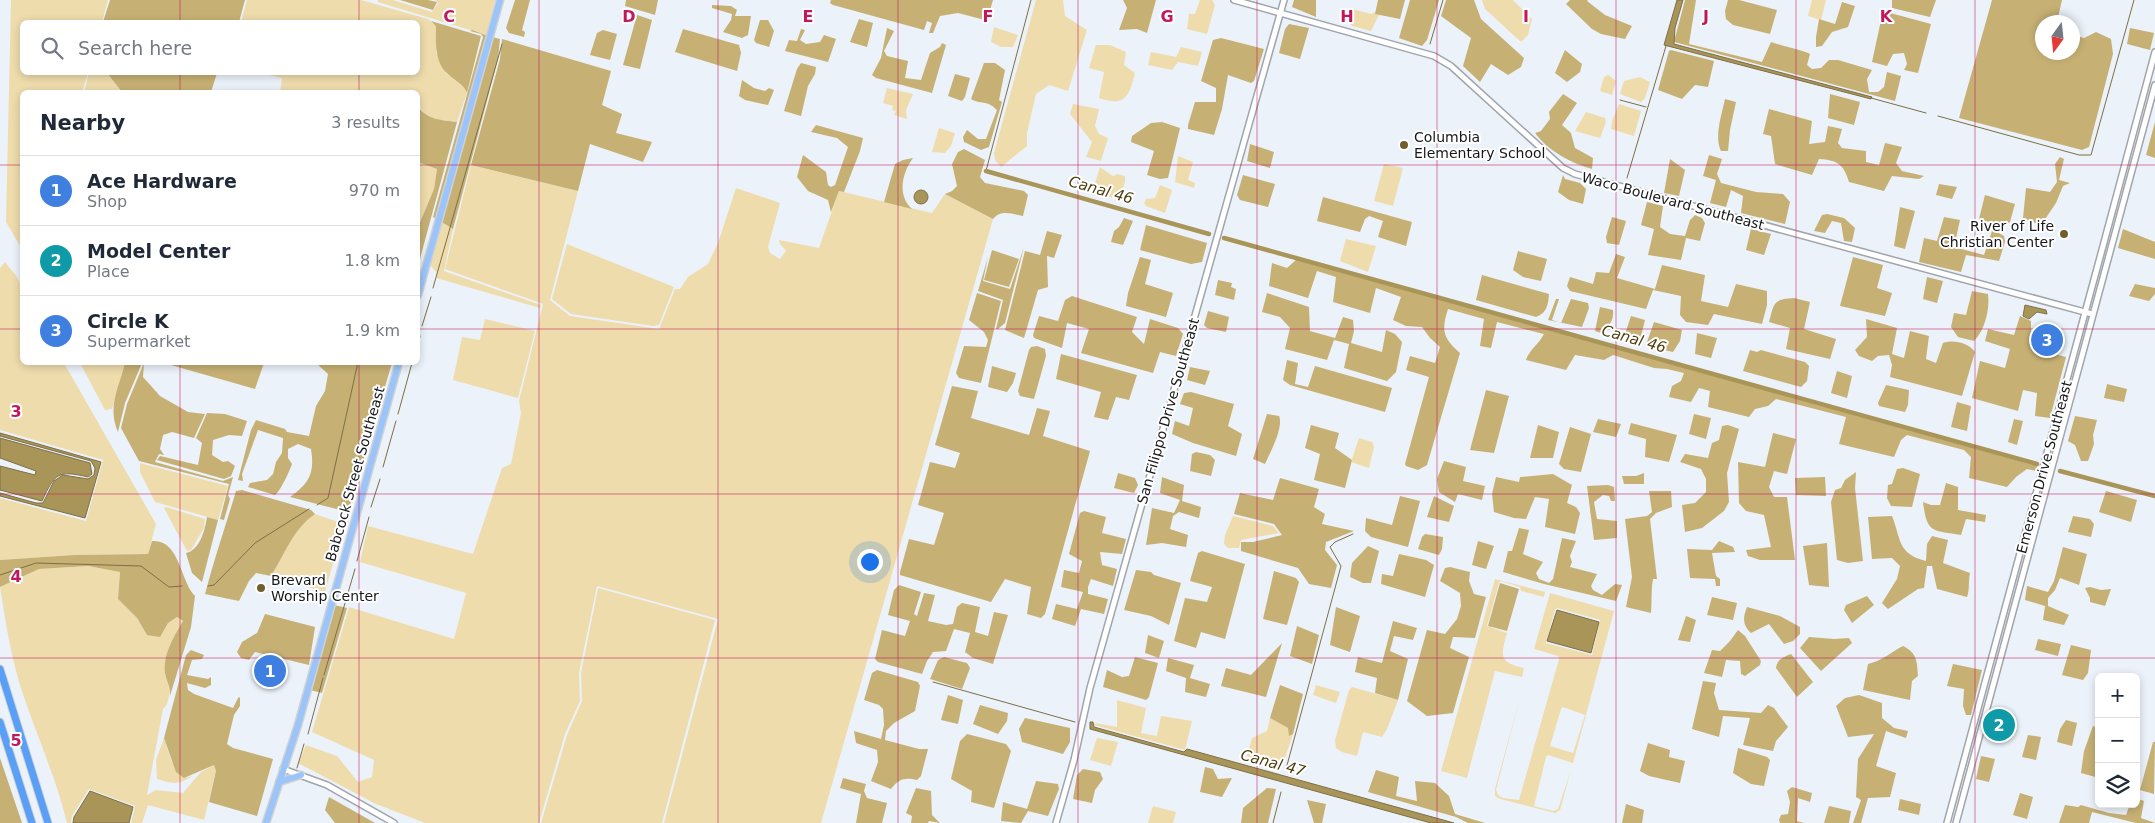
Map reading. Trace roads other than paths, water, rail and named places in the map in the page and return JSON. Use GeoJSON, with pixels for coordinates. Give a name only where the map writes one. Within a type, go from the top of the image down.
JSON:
{"type":"FeatureCollection","features":[{"type":"Feature","properties":{"kind":"highway"},"geometry":{"type":"LineString","coordinates":[[0,669],[48,823]]}},
{"type":"Feature","properties":{"kind":"highway"},"geometry":{"type":"LineString","coordinates":[[0,722],[32,823]]}},
{"type":"Feature","properties":{"kind":"main road"},"geometry":{"type":"LineString","coordinates":[[420,288],[500,0]]}},
{"type":"Feature","properties":{"kind":"main road","name":"Babcock Street Southeast"},"geometry":{"type":"LineString","coordinates":[[266,823],[299,722],[398,365]]}},
{"type":"Feature","properties":{"kind":"main road"},"geometry":{"type":"LineString","coordinates":[[279,782],[301,775]]}},
{"type":"Feature","properties":{"kind":"street","name":"Waco Boulevard Southeast"},"geometry":{"type":"LineString","coordinates":[[1234,0],[1434,56],[1451,66],[1563,168],[1575,174],[2092,314]]}},
{"type":"Feature","properties":{"kind":"street","name":"San Filippo Drive Southeast"},"geometry":{"type":"LineString","coordinates":[[1056,823],[1098,663],[1284,0]]}},
{"type":"Feature","properties":{"kind":"street","name":"Emerson Drive Southeast"},"geometry":{"type":"LineString","coordinates":[[1948,823],[2052,442],[2084,312],[2155,52]]}},
{"type":"Feature","properties":{"kind":"street","name":"Emerson Drive Southeast"},"geometry":{"type":"LineString","coordinates":[[1956,823],[2155,85]]}},
{"type":"Feature","properties":{"kind":"street"},"geometry":{"type":"LineString","coordinates":[[1991,693],[1989,684],[1995,650]]}},
{"type":"Feature","properties":{"kind":"street"},"geometry":{"type":"LineString","coordinates":[[283,769],[327,785],[394,823]]}},
{"type":"Feature","properties":{"kind":"waterway"},"geometry":{"type":"LineString","coordinates":[[986,171],[1031,0]]}},
{"type":"Feature","properties":{"kind":"waterway"},"geometry":{"type":"LineString","coordinates":[[1430,44],[1443,0]]}},
{"type":"Feature","properties":{"kind":"waterway"},"geometry":{"type":"LineString","coordinates":[[1938,116],[2079,155],[2091,155],[2134,0]]}},
{"type":"Feature","properties":{"kind":"waterway"},"geometry":{"type":"LineString","coordinates":[[433,288],[502,44]]}},
{"type":"Feature","properties":{"kind":"waterway"},"geometry":{"type":"LineString","coordinates":[[1627,178],[1666,46]]}},
{"type":"Feature","properties":{"kind":"waterway"},"geometry":{"type":"LineString","coordinates":[[1871,98],[1926,113]]}},
{"type":"Feature","properties":{"kind":"waterway"},"geometry":{"type":"LineString","coordinates":[[1620,100],[1646,107]]}},
{"type":"Feature","properties":{"kind":"waterway","name":"Canal 46"},"geometry":{"type":"LineString","coordinates":[[986,171],[1209,234]]}},
{"type":"Feature","properties":{"kind":"waterway","name":"Canal 46"},"geometry":{"type":"LineString","coordinates":[[1224,238],[2037,464]]}},
{"type":"Feature","properties":{"kind":"waterway"},"geometry":{"type":"LineString","coordinates":[[422,326],[431,297]]}},
{"type":"Feature","properties":{"kind":"waterway"},"geometry":{"type":"LineString","coordinates":[[317,505],[328,498],[357,365]]}},
{"type":"Feature","properties":{"kind":"waterway"},"geometry":{"type":"LineString","coordinates":[[398,414],[411,365]]}},
{"type":"Feature","properties":{"kind":"waterway"},"geometry":{"type":"LineString","coordinates":[[383,467],[396,421]]}},
{"type":"Feature","properties":{"kind":"waterway","name":"Canal 46"},"geometry":{"type":"LineString","coordinates":[[2060,471],[2155,496]]}},
{"type":"Feature","properties":{"kind":"waterway"},"geometry":{"type":"LineString","coordinates":[[371,507],[380,479]]}},
{"type":"Feature","properties":{"kind":"waterway"},"geometry":{"type":"LineString","coordinates":[[208,586],[214,585],[255,543],[309,509]]}},
{"type":"Feature","properties":{"kind":"waterway"},"geometry":{"type":"LineString","coordinates":[[357,561],[369,517]]}},
{"type":"Feature","properties":{"kind":"waterway","name":"Canal 47"},"geometry":{"type":"LineString","coordinates":[[1286,769],[1341,566],[1330,547],[1335,542],[1353,534]]}},
{"type":"Feature","properties":{"kind":"waterway"},"geometry":{"type":"LineString","coordinates":[[0,575],[36,563],[141,566],[169,587],[182,586]]}},
{"type":"Feature","properties":{"kind":"waterway"},"geometry":{"type":"LineString","coordinates":[[324,675],[355,569]]}},
{"type":"Feature","properties":{"kind":"waterway"},"geometry":{"type":"LineString","coordinates":[[308,734],[323,678]]}},
{"type":"Feature","properties":{"kind":"waterway"},"geometry":{"type":"LineString","coordinates":[[933,682],[1075,722]]}},
{"type":"Feature","properties":{"kind":"waterway"},"geometry":{"type":"LineString","coordinates":[[297,768],[304,744]]}},
{"type":"Feature","properties":{"kind":"waterway"},"geometry":{"type":"LineString","coordinates":[[1273,823],[1281,792]]}},
{"type":"Feature","properties":{"kind":"place","name":"Columbia Elementary School"},"geometry":{"type":"Point","coordinates":[1404,145]}},
{"type":"Feature","properties":{"kind":"place","name":"River of Life Christian Center"},"geometry":{"type":"Point","coordinates":[2064,234]}},
{"type":"Feature","properties":{"kind":"place","name":"Circle K"},"geometry":{"type":"Point","coordinates":[2047,340]}},
{"type":"Feature","properties":{"kind":"place","name":"Brevard Worship Center"},"geometry":{"type":"Point","coordinates":[261,588]}},
{"type":"Feature","properties":{"kind":"place","name":"Ace Hardware"},"geometry":{"type":"Point","coordinates":[270,671]}},
{"type":"Feature","properties":{"kind":"place","name":"Model Center"},"geometry":{"type":"Point","coordinates":[1999,725]}}]}
